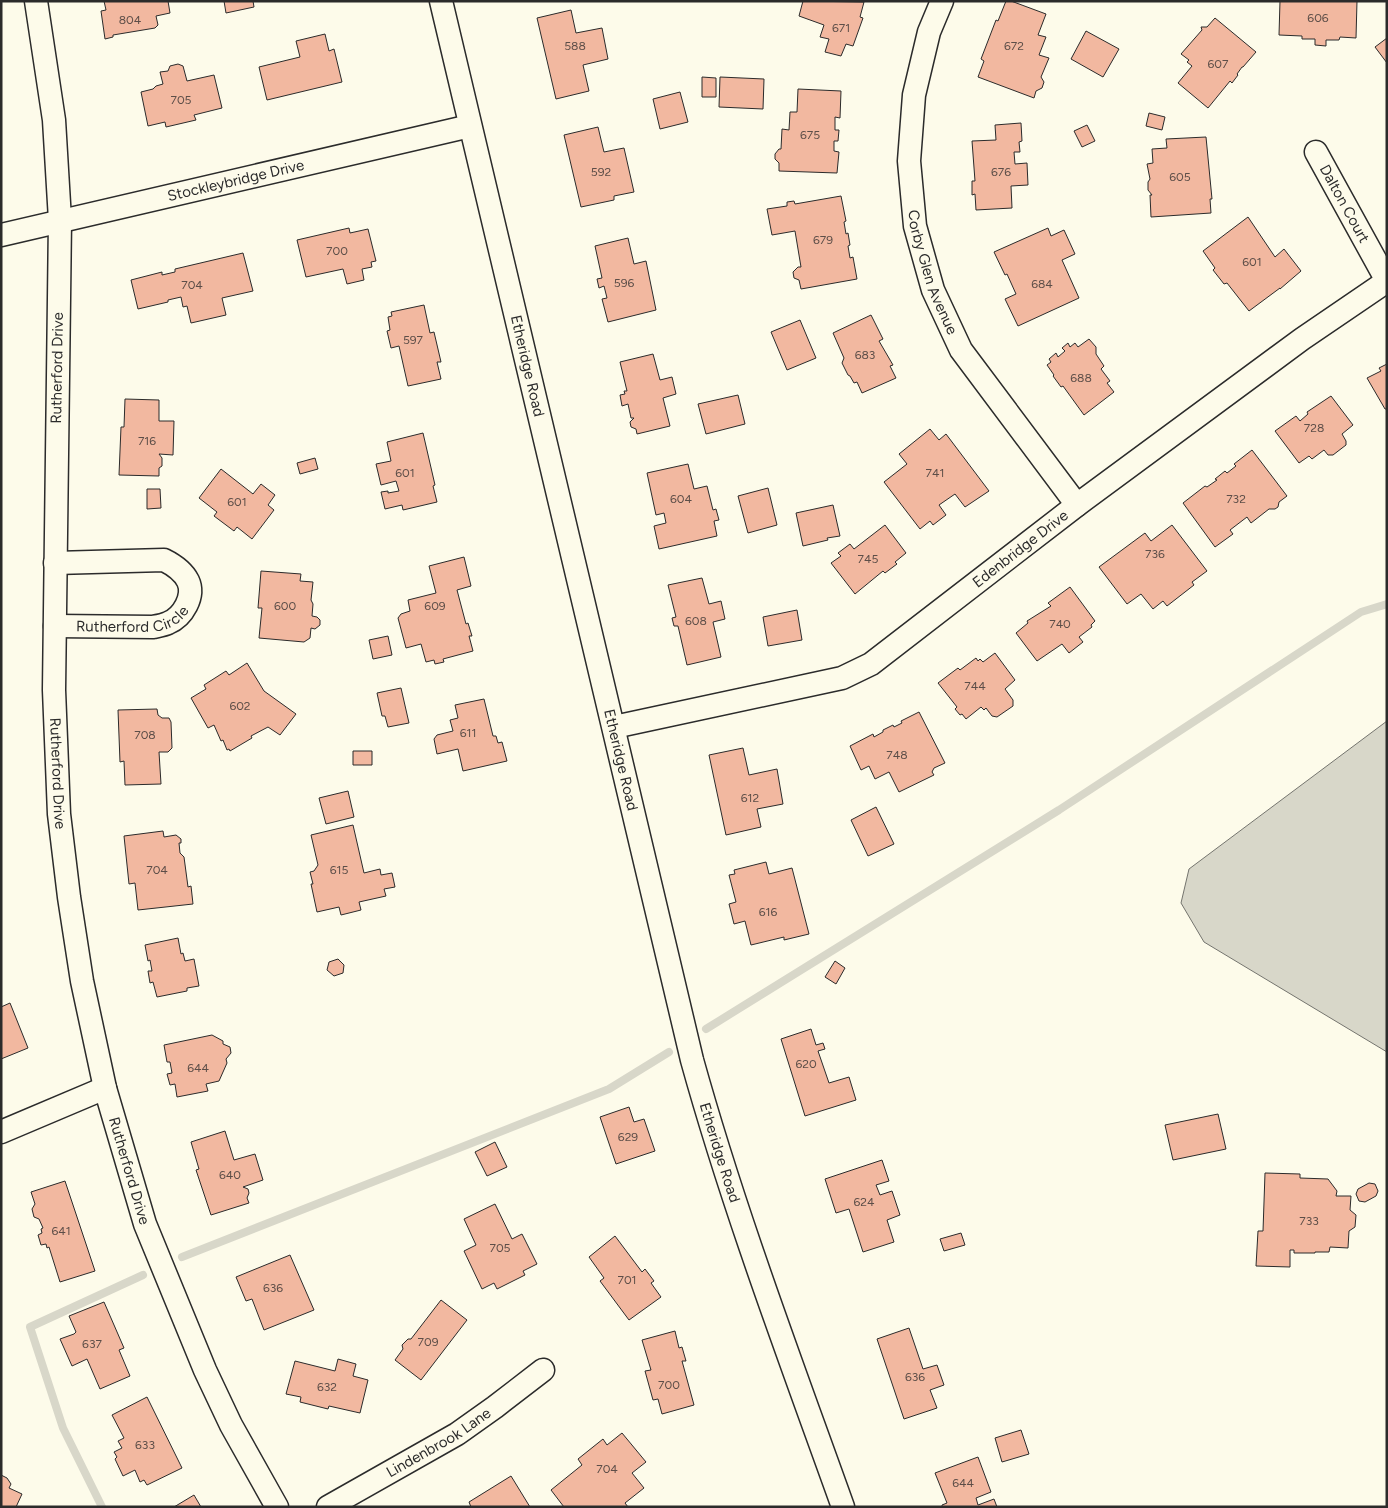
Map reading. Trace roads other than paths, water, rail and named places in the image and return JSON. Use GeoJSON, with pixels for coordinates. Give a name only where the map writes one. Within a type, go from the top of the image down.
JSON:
{"type":"FeatureCollection","features":[{"type":"Feature","properties":{"kind":"street","name":"Rutherford Drive"},"geometry":{"type":"LineString","coordinates":[[36,1],[54,120],[60,220],[54,626],[54,690],[60,823],[82,981],[104,1088],[145,1224],[180,1312],[231,1425],[277,1507]]}},
{"type":"Feature","properties":{"kind":"street","name":"Etheridge Road"},"geometry":{"type":"LineString","coordinates":[[441,1],[692,1060],[711,1128],[843,1507]]}},
{"type":"Feature","properties":{"kind":"street","name":"Corby Glen Avenue"},"geometry":{"type":"LineString","coordinates":[[942,1],[929,32],[914,95],[909,161],[915,226],[933,290],[961,350],[1077,505]]}},
{"type":"Feature","properties":{"kind":"street","name":"Stockleybridge Drive"},"geometry":{"type":"LineString","coordinates":[[1,235],[470,126]]}},
{"type":"Feature","properties":{"kind":"street","name":"Dalton Court"},"geometry":{"type":"LineString","coordinates":[[1316,152],[1387,281]]}},
{"type":"Feature","properties":{"kind":"street","name":"Edenbridge Drive"},"geometry":{"type":"LineString","coordinates":[[614,727],[842,678],[871,664],[1077,505],[1302,339],[1387,281]]}},
{"type":"Feature","properties":{"kind":"street","name":"Rutherford Circle"},"geometry":{"type":"LineString","coordinates":[[54,626],[153,628],[169,623],[182,614],[190,595],[188,581],[177,567],[164,560],[55,563]]}},
{"type":"Feature","properties":{"kind":"street"},"geometry":{"type":"LineString","coordinates":[[1,1132],[104,1088]]}},
{"type":"Feature","properties":{"kind":"street","name":"Lindenbrook Lane"},"geometry":{"type":"LineString","coordinates":[[328,1507],[457,1434],[496,1407],[543,1370]]}},
{"type":"Feature","properties":{"kind":"waterway"},"geometry":{"type":"LineString","coordinates":[[706,1029],[1059,810],[1361,612],[1387,604]]}},
{"type":"Feature","properties":{"kind":"waterway"},"geometry":{"type":"LineString","coordinates":[[182,1257],[609,1089],[669,1052]]}},
{"type":"Feature","properties":{"kind":"waterway"},"geometry":{"type":"LineString","coordinates":[[102,1507],[63,1428],[30,1327],[143,1275]]}}]}
